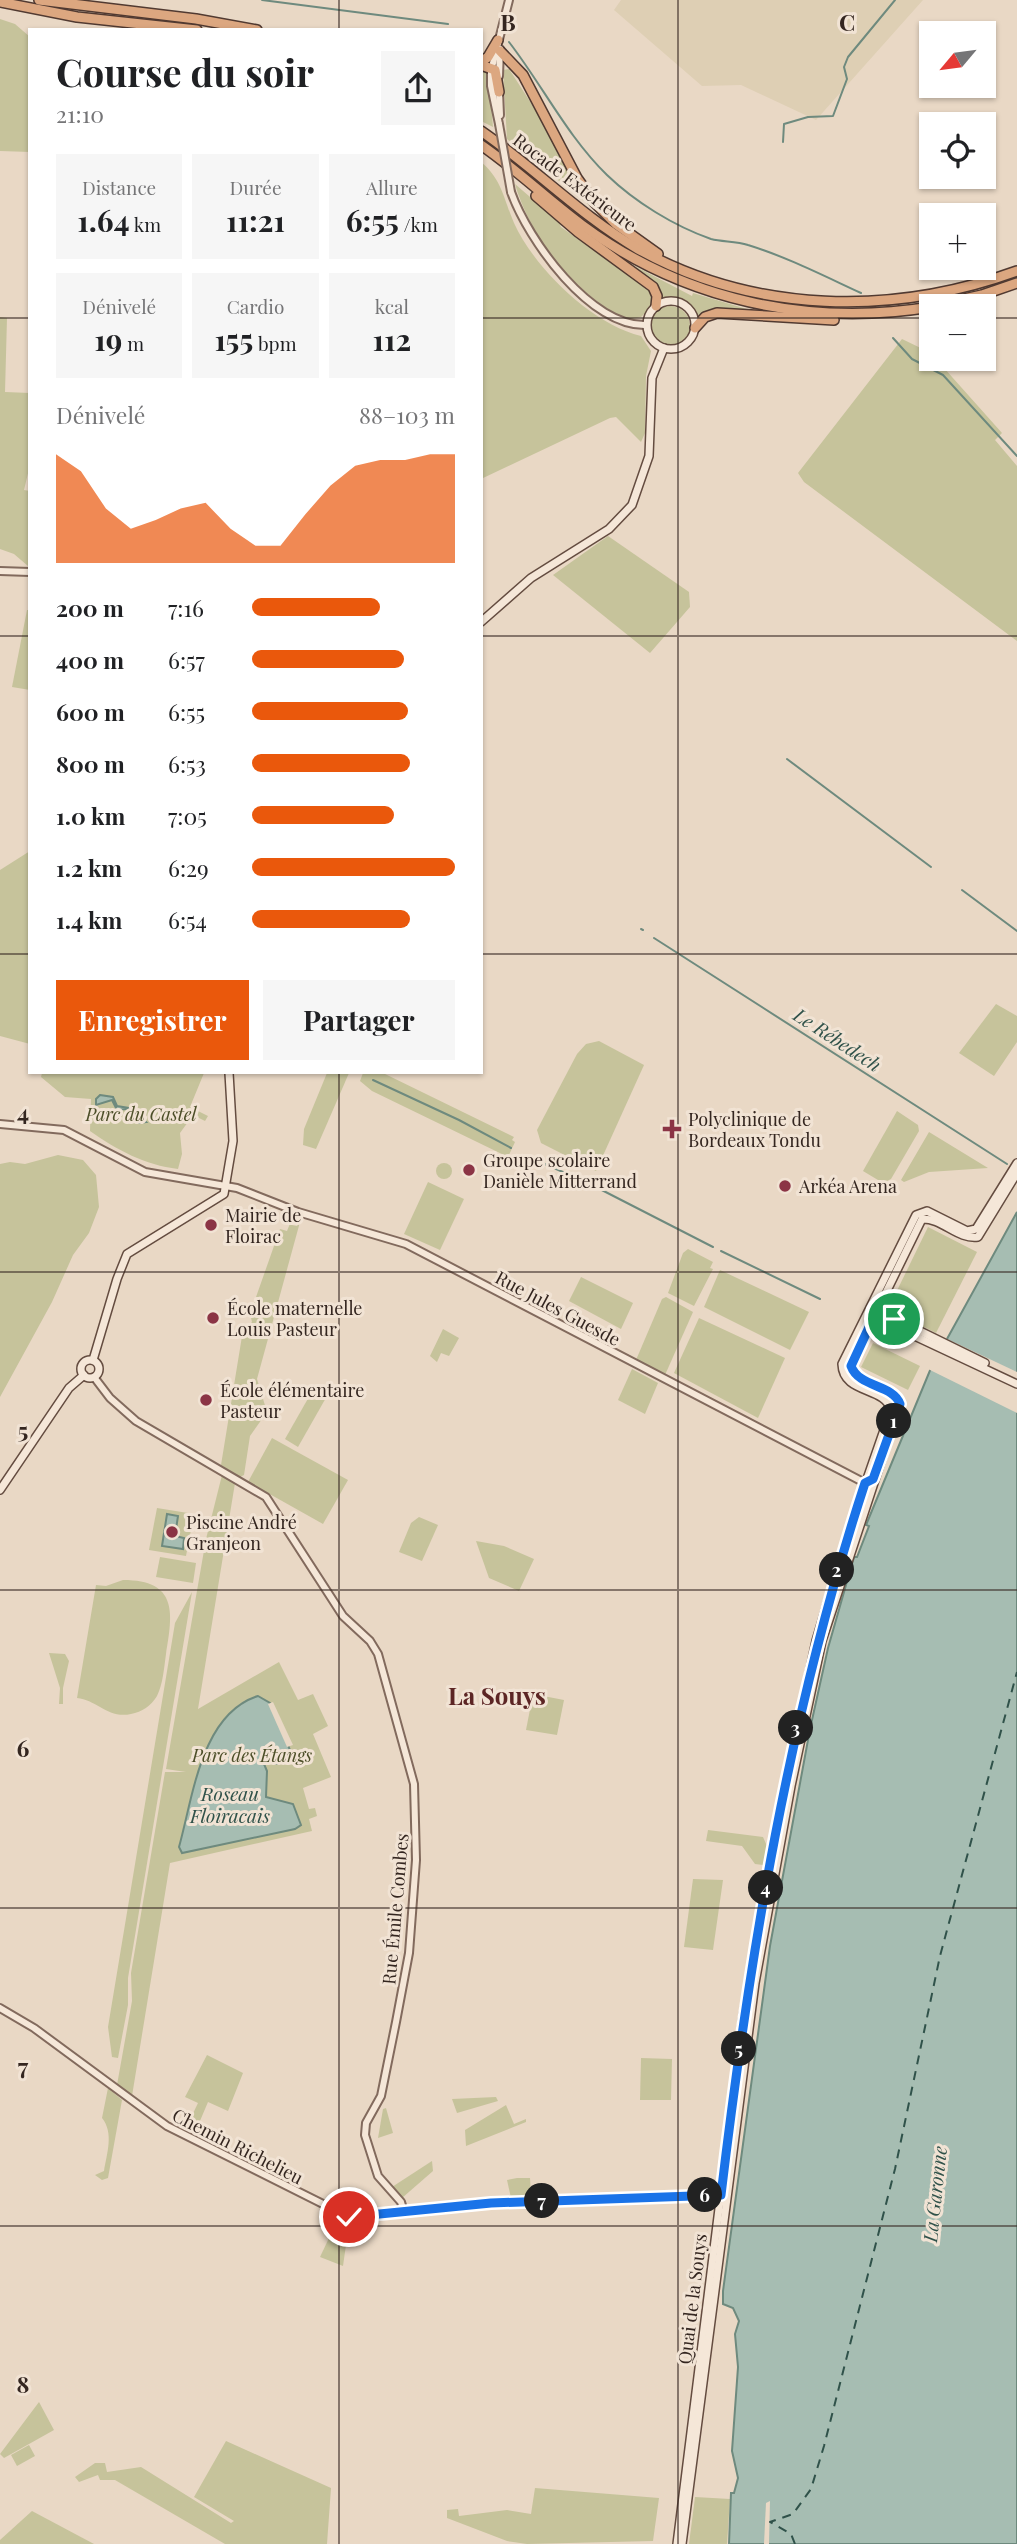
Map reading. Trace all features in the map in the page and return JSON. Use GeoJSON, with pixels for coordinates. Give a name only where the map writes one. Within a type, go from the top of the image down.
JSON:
{"type":"FeatureCollection","features":[{"type":"Feature","properties":{"kind":"highway"},"geometry":{"type":"LineString","coordinates":[[39,0],[196,19],[246,28]]}},
{"type":"Feature","properties":{"kind":"highway"},"geometry":{"type":"LineString","coordinates":[[0,2],[77,17],[179,28]]}},
{"type":"Feature","properties":{"kind":"highway"},"geometry":{"type":"LineString","coordinates":[[483,62],[498,40]]}},
{"type":"Feature","properties":{"kind":"highway"},"geometry":{"type":"LineString","coordinates":[[500,51],[523,75],[577,178],[594,202],[616,224],[656,251],[663,261]]}},
{"type":"Feature","properties":{"kind":"highway"},"geometry":{"type":"LineString","coordinates":[[483,65],[492,67],[496,72],[499,92]]}},
{"type":"Feature","properties":{"kind":"highway","name":"Rocade Extérieure"},"geometry":{"type":"LineString","coordinates":[[483,133],[589,216],[663,261],[740,289],[834,303],[897,301],[946,293],[1017,271]]}},
{"type":"Feature","properties":{"kind":"highway"},"geometry":{"type":"LineString","coordinates":[[483,147],[583,225],[632,258],[710,292],[761,305],[807,312],[900,312]]}},
{"type":"Feature","properties":{"kind":"highway"},"geometry":{"type":"LineString","coordinates":[[529,182],[534,194],[578,232],[653,287],[657,296],[656,306]]}},
{"type":"Feature","properties":{"kind":"highway"},"geometry":{"type":"LineString","coordinates":[[985,294],[1017,283]]}},
{"type":"Feature","properties":{"kind":"highway"},"geometry":{"type":"LineString","coordinates":[[695,328],[705,317],[717,313],[835,320],[919,308]]}},
{"type":"Feature","properties":{"kind":"main road"},"geometry":{"type":"LineString","coordinates":[[671,301],[686,307],[691,313],[695,328],[684,345],[664,348],[652,340],[647,325],[656,306],[671,301]]}},
{"type":"Feature","properties":{"kind":"main road"},"geometry":{"type":"LineString","coordinates":[[483,620],[531,578],[610,529],[632,505],[649,456],[652,378],[664,348]]}},
{"type":"Feature","properties":{"kind":"main road"},"geometry":{"type":"LineString","coordinates":[[93,1360],[126,1256],[219,1200],[226,1186],[233,1141],[229,1074]]}},
{"type":"Feature","properties":{"kind":"main road","name":"Quai de la Souys"},"geometry":{"type":"LineString","coordinates":[[677,2544],[755,1983],[802,1728],[822,1641],[873,1479],[900,1404],[895,1396],[861,1379],[852,1370],[852,1362],[916,1215],[927,1211],[967,1231],[976,1229],[1017,1163]]}},
{"type":"Feature","properties":{"kind":"main road","name":"Quai de la Souys"},"geometry":{"type":"LineString","coordinates":[[682,2544],[751,1971],[796,1727],[816,1641],[865,1483],[891,1410],[887,1402],[850,1383],[843,1372],[845,1357],[922,1219],[930,1219],[969,1238],[978,1237],[1017,1173]]}},
{"type":"Feature","properties":{"kind":"main road"},"geometry":{"type":"LineString","coordinates":[[872,1312],[1017,1384]]}},
{"type":"Feature","properties":{"kind":"main road"},"geometry":{"type":"LineString","coordinates":[[892,1322],[1017,1379]]}},
{"type":"Feature","properties":{"kind":"main road"},"geometry":{"type":"LineString","coordinates":[[84,1375],[83,1364],[93,1360]]}},
{"type":"Feature","properties":{"kind":"main road"},"geometry":{"type":"LineString","coordinates":[[84,1375],[94,1377],[99,1367],[93,1360]]}},
{"type":"Feature","properties":{"kind":"main road"},"geometry":{"type":"LineString","coordinates":[[0,1490],[69,1388],[84,1375]]}},
{"type":"Feature","properties":{"kind":"street"},"geometry":{"type":"LineString","coordinates":[[512,0],[498,40],[491,86],[511,192],[528,232],[572,284],[619,322],[647,325]]}},
{"type":"Feature","properties":{"kind":"street"},"geometry":{"type":"LineString","coordinates":[[499,124],[500,51],[512,0]]}},
{"type":"Feature","properties":{"kind":"street"},"geometry":{"type":"LineString","coordinates":[[0,571],[28,572]]}},
{"type":"Feature","properties":{"kind":"street","name":"Rue Jules Guesde"},"geometry":{"type":"LineString","coordinates":[[0,1124],[64,1130],[145,1172],[249,1191],[318,1219],[397,1241],[434,1257],[865,1483]]}},
{"type":"Feature","properties":{"kind":"street","name":"Rue Émile Combes"},"geometry":{"type":"LineString","coordinates":[[94,1377],[110,1398],[136,1420],[266,1497],[318,1574],[342,1616],[375,1647],[414,1784],[416,1860],[409,1953],[381,2096],[365,2128],[377,2176],[401,2203],[404,2213]]}},
{"type":"Feature","properties":{"kind":"street"},"geometry":{"type":"LineString","coordinates":[[860,1519],[865,1483],[873,1479]]}},
{"type":"Feature","properties":{"kind":"street","name":"Chemin Richelieu"},"geometry":{"type":"LineString","coordinates":[[1,2009],[34,2028],[155,2119],[349,2217],[491,2203],[724,2195]]}},
{"type":"Feature","properties":{"kind":"shaded area"},"geometry":{"type":"Polygon","coordinates":[[[621,0],[923,0],[816,120],[741,85],[702,86],[614,10],[621,0]]]}},
{"type":"Feature","properties":{"kind":"green space"},"geometry":{"type":"Polygon","coordinates":[[[0,19],[15,24],[28,35],[28,152],[0,151],[0,19]]]}},
{"type":"Feature","properties":{"kind":"green space"},"geometry":{"type":"Polygon","coordinates":[[[483,68],[488,69],[493,127],[483,122],[483,68]]]}},
{"type":"Feature","properties":{"kind":"green space"},"geometry":{"type":"Polygon","coordinates":[[[509,69],[544,123],[574,179],[606,219],[507,139],[503,70],[509,69]]]}},
{"type":"Feature","properties":{"kind":"green space"},"geometry":{"type":"Polygon","coordinates":[[[483,164],[494,175],[502,190],[523,241],[550,276],[603,320],[641,336],[651,351],[646,376],[645,433],[641,442],[616,417],[483,478],[483,164]]]}},
{"type":"Feature","properties":{"kind":"green space"},"geometry":{"type":"Polygon","coordinates":[[[515,184],[559,222],[561,227],[653,293],[654,304],[641,317],[629,320],[591,297],[558,264],[544,245],[522,204],[515,184]]]}},
{"type":"Feature","properties":{"kind":"green space"},"geometry":{"type":"Polygon","coordinates":[[[625,261],[692,296],[693,293],[760,313],[713,309],[698,319],[684,302],[661,300],[661,295],[625,261]]]}},
{"type":"Feature","properties":{"kind":"green space"},"geometry":{"type":"Polygon","coordinates":[[[670,306],[684,312],[690,326],[684,340],[670,346],[656,340],[650,326],[656,312],[670,306]]]}},
{"type":"Feature","properties":{"kind":"green space"},"geometry":{"type":"Polygon","coordinates":[[[0,317],[7,318],[5,392],[28,393],[28,473],[24,490],[28,491],[28,566],[14,554],[0,549],[0,317]]]}},
{"type":"Feature","properties":{"kind":"green space"},"geometry":{"type":"Polygon","coordinates":[[[902,339],[919,347],[919,371],[947,371],[1002,433],[995,440],[1017,466],[1017,641],[804,482],[798,473],[902,339]]]}},
{"type":"Feature","properties":{"kind":"green space"},"geometry":{"type":"Polygon","coordinates":[[[608,536],[689,592],[690,607],[650,653],[553,575],[608,536]]]}},
{"type":"Feature","properties":{"kind":"green space"},"geometry":{"type":"Polygon","coordinates":[[[27,610],[28,610],[28,690],[12,687],[27,610]]]}},
{"type":"Feature","properties":{"kind":"green space"},"geometry":{"type":"Polygon","coordinates":[[[28,852],[28,1043],[0,1036],[0,870],[28,852]]]}},
{"type":"Feature","properties":{"kind":"green space"},"geometry":{"type":"Polygon","coordinates":[[[996,1004],[1017,1016],[1017,1042],[994,1076],[959,1053],[996,1004]]]}},
{"type":"Feature","properties":{"kind":"green space"},"geometry":{"type":"Polygon","coordinates":[[[599,1041],[644,1065],[596,1171],[541,1143],[537,1130],[577,1054],[586,1044],[599,1041]]]}},
{"type":"Feature","properties":{"kind":"green space","name":"Parc du Castel"},"geometry":{"type":"Polygon","coordinates":[[[42,1074],[204,1074],[190,1107],[208,1116],[205,1121],[193,1115],[180,1133],[182,1154],[178,1169],[154,1164],[121,1150],[90,1131],[91,1099],[65,1097],[41,1077],[42,1074]]]}},
{"type":"Feature","properties":{"kind":"green space"},"geometry":{"type":"Polygon","coordinates":[[[327,1074],[349,1074],[316,1149],[303,1145],[304,1129],[327,1074]]]}},
{"type":"Feature","properties":{"kind":"green space"},"geometry":{"type":"Polygon","coordinates":[[[363,1074],[385,1074],[514,1137],[512,1140],[515,1142],[508,1157],[372,1091],[360,1081],[363,1074]]]}},
{"type":"Feature","properties":{"kind":"green space"},"geometry":{"type":"Polygon","coordinates":[[[897,1111],[918,1125],[919,1131],[891,1179],[883,1183],[863,1171],[897,1111]]]}},
{"type":"Feature","properties":{"kind":"green space"},"geometry":{"type":"Polygon","coordinates":[[[929,1132],[988,1168],[929,1172],[904,1182],[901,1180],[929,1132]]]}},
{"type":"Feature","properties":{"kind":"green space"},"geometry":{"type":"Polygon","coordinates":[[[58,1155],[83,1160],[96,1175],[99,1207],[89,1233],[73,1255],[52,1302],[0,1397],[0,1164],[25,1164],[58,1155]]]}},
{"type":"Feature","properties":{"kind":"green space"},"geometry":{"type":"Polygon","coordinates":[[[444,1163],[452,1171],[444,1179],[436,1171],[444,1163]]]}},
{"type":"Feature","properties":{"kind":"green space"},"geometry":{"type":"Polygon","coordinates":[[[428,1182],[464,1199],[440,1250],[404,1234],[428,1182]]]}},
{"type":"Feature","properties":{"kind":"green space"},"geometry":{"type":"Polygon","coordinates":[[[293,1216],[292,1225],[297,1226],[300,1222],[257,1379],[267,1412],[250,1436],[244,1475],[240,1477],[221,1465],[243,1330],[252,1322],[250,1314],[280,1229],[287,1231],[293,1216]]]}},
{"type":"Feature","properties":{"kind":"green space"},"geometry":{"type":"Polygon","coordinates":[[[928,1227],[977,1252],[936,1333],[888,1309],[928,1227]]]}},
{"type":"Feature","properties":{"kind":"green space"},"geometry":{"type":"Polygon","coordinates":[[[688,1249],[713,1262],[710,1268],[713,1269],[694,1306],[668,1293],[683,1253],[688,1249]]]}},
{"type":"Feature","properties":{"kind":"green space"},"geometry":{"type":"Polygon","coordinates":[[[720,1270],[809,1312],[790,1350],[704,1307],[720,1270]]]}},
{"type":"Feature","properties":{"kind":"green space"},"geometry":{"type":"Polygon","coordinates":[[[581,1277],[633,1303],[621,1329],[569,1301],[581,1277]]]}},
{"type":"Feature","properties":{"kind":"green space"},"geometry":{"type":"Polygon","coordinates":[[[666,1297],[693,1312],[665,1375],[636,1360],[662,1299],[666,1297]]]}},
{"type":"Feature","properties":{"kind":"green space"},"geometry":{"type":"Polygon","coordinates":[[[699,1318],[785,1358],[758,1418],[674,1373],[699,1318]]]}},
{"type":"Feature","properties":{"kind":"green space"},"geometry":{"type":"Polygon","coordinates":[[[443,1329],[459,1338],[449,1356],[441,1353],[437,1362],[430,1356],[443,1329]]]}},
{"type":"Feature","properties":{"kind":"green space"},"geometry":{"type":"Polygon","coordinates":[[[873,1343],[920,1366],[908,1390],[861,1367],[873,1343]]]}},
{"type":"Feature","properties":{"kind":"green space"},"geometry":{"type":"Polygon","coordinates":[[[632,1369],[658,1383],[645,1414],[618,1400],[632,1369]]]}},
{"type":"Feature","properties":{"kind":"green space"},"geometry":{"type":"Polygon","coordinates":[[[314,1388],[327,1396],[298,1447],[285,1439],[314,1388]]]}},
{"type":"Feature","properties":{"kind":"green space"},"geometry":{"type":"Polygon","coordinates":[[[272,1438],[348,1480],[323,1524],[248,1482],[272,1438]]]}},
{"type":"Feature","properties":{"kind":"green space","name":"Parc des Étangs"},"geometry":{"type":"Polygon","coordinates":[[[222,1475],[235,1483],[198,1709],[279,1662],[298,1700],[313,1694],[328,1726],[313,1734],[331,1777],[303,1788],[309,1809],[315,1808],[317,1816],[309,1819],[312,1831],[170,1863],[132,2096],[117,2085],[132,2001],[131,1973],[165,1772],[186,1772],[166,1769],[206,1539],[222,1475]]]}},
{"type":"Feature","properties":{"kind":"green space","name":"Piscine André Granjeon"},"geometry":{"type":"Polygon","coordinates":[[[157,1508],[194,1514],[186,1556],[149,1550],[157,1508]]]}},
{"type":"Feature","properties":{"kind":"green space"},"geometry":{"type":"Polygon","coordinates":[[[419,1517],[438,1525],[422,1561],[399,1552],[411,1523],[419,1517]]]}},
{"type":"Feature","properties":{"kind":"green space"},"geometry":{"type":"Polygon","coordinates":[[[476,1541],[504,1546],[534,1559],[519,1591],[489,1578],[476,1541]]]}},
{"type":"Feature","properties":{"kind":"green space"},"geometry":{"type":"Polygon","coordinates":[[[160,1557],[196,1563],[193,1583],[156,1577],[160,1557]]]}},
{"type":"Feature","properties":{"kind":"green space"},"geometry":{"type":"Polygon","coordinates":[[[123,1580],[141,1581],[163,1593],[168,1602],[170,1625],[163,1676],[157,1696],[142,1710],[123,1715],[77,1698],[96,1585],[106,1586],[123,1580]]]}},
{"type":"Feature","properties":{"kind":"green space"},"geometry":{"type":"Polygon","coordinates":[[[192,1592],[128,1978],[128,2005],[118,2058],[112,2057],[108,2027],[175,1623],[192,1592]]]}},
{"type":"Feature","properties":{"kind":"green space"},"geometry":{"type":"Polygon","coordinates":[[[49,1653],[65,1654],[69,1661],[63,1688],[63,1704],[59,1704],[60,1688],[49,1653]]]}},
{"type":"Feature","properties":{"kind":"green space"},"geometry":{"type":"Polygon","coordinates":[[[533,1694],[564,1700],[557,1735],[526,1730],[533,1694]]]}},
{"type":"Feature","properties":{"kind":"green space"},"geometry":{"type":"Polygon","coordinates":[[[708,1830],[763,1837],[767,1846],[763,1865],[755,1864],[742,1846],[706,1841],[708,1830]]]}},
{"type":"Feature","properties":{"kind":"green space"},"geometry":{"type":"Polygon","coordinates":[[[693,1879],[723,1880],[713,1950],[684,1947],[693,1879]]]}},
{"type":"Feature","properties":{"kind":"green space"},"geometry":{"type":"Polygon","coordinates":[[[207,2055],[243,2073],[228,2111],[208,2102],[194,2135],[185,2130],[198,2103],[185,2097],[207,2055]]]}},
{"type":"Feature","properties":{"kind":"green space"},"geometry":{"type":"Polygon","coordinates":[[[641,2058],[672,2059],[671,2100],[640,2100],[641,2058]]]}},
{"type":"Feature","properties":{"kind":"green space"},"geometry":{"type":"Polygon","coordinates":[[[108,2088],[122,2100],[108,2178],[102,2180],[95,2175],[104,2171],[108,2150],[108,2130],[102,2118],[108,2088]]]}},
{"type":"Feature","properties":{"kind":"green space"},"geometry":{"type":"Polygon","coordinates":[[[496,2097],[498,2101],[457,2113],[452,2099],[496,2097]]]}},
{"type":"Feature","properties":{"kind":"green space"},"geometry":{"type":"Polygon","coordinates":[[[506,2105],[514,2124],[526,2119],[526,2122],[466,2146],[465,2130],[506,2105]]]}},
{"type":"Feature","properties":{"kind":"green space"},"geometry":{"type":"Polygon","coordinates":[[[386,2108],[393,2133],[378,2138],[383,2109],[386,2108]]]}},
{"type":"Feature","properties":{"kind":"green space"},"geometry":{"type":"Polygon","coordinates":[[[432,2161],[433,2171],[402,2198],[392,2187],[432,2161]]]}},
{"type":"Feature","properties":{"kind":"green space"},"geometry":{"type":"Polygon","coordinates":[[[530,2178],[531,2196],[511,2198],[507,2180],[530,2178]]]}},
{"type":"Feature","properties":{"kind":"green space"},"geometry":{"type":"Polygon","coordinates":[[[338,2219],[349,2224],[343,2266],[320,2257],[338,2219]]]}},
{"type":"Feature","properties":{"kind":"green space"},"geometry":{"type":"Polygon","coordinates":[[[39,2402],[54,2430],[4,2458],[0,2454],[39,2402]]]}},
{"type":"Feature","properties":{"kind":"green space"},"geometry":{"type":"Polygon","coordinates":[[[226,2441],[331,2488],[327,2544],[225,2544],[115,2480],[100,2480],[98,2475],[79,2482],[75,2477],[95,2463],[105,2463],[107,2472],[141,2467],[231,2523],[234,2521],[194,2497],[226,2441]]]}},
{"type":"Feature","properties":{"kind":"green space"},"geometry":{"type":"Polygon","coordinates":[[[29,2445],[35,2456],[17,2466],[11,2455],[29,2445]]]}},
{"type":"Feature","properties":{"kind":"green space"},"geometry":{"type":"Polygon","coordinates":[[[535,2488],[659,2498],[653,2541],[527,2544],[507,2541],[447,2518],[447,2510],[458,2509],[459,2516],[507,2510],[531,2514],[535,2488]]]}},
{"type":"Feature","properties":{"kind":"green space"},"geometry":{"type":"Polygon","coordinates":[[[695,2497],[730,2499],[727,2544],[689,2544],[695,2497]]]}},
{"type":"Feature","properties":{"kind":"green space"},"geometry":{"type":"Polygon","coordinates":[[[32,2511],[94,2544],[0,2544],[0,2540],[32,2511]]]}},
{"type":"Feature","properties":{"kind":"water"},"geometry":{"type":"Polygon","coordinates":[[[100,1095],[113,1097],[117,1106],[129,1108],[146,1122],[139,1123],[127,1109],[117,1110],[112,1100],[96,1105],[96,1099],[100,1095]]]}},
{"type":"Feature","properties":{"kind":"water","name":"La Garonne"},"geometry":{"type":"Polygon","coordinates":[[[1017,1212],[1017,2544],[729,2544],[731,2493],[734,2493],[738,2478],[732,2451],[738,2367],[735,2334],[739,2321],[733,2308],[723,2304],[723,2291],[770,1946],[810,1729],[828,1648],[854,1557],[857,1557],[869,1526],[866,1525],[931,1368],[1017,1212]]]}},
{"type":"Feature","properties":{"kind":"water"},"geometry":{"type":"Polygon","coordinates":[[[167,1514],[178,1516],[175,1536],[184,1538],[183,1549],[162,1546],[167,1514]]]}},
{"type":"Feature","properties":{"kind":"water","name":"Roseau Floiracais"},"geometry":{"type":"Polygon","coordinates":[[[258,1696],[270,1703],[290,1750],[277,1764],[264,1764],[267,1771],[266,1797],[293,1804],[301,1825],[295,1829],[182,1853],[179,1847],[202,1759],[224,1720],[239,1706],[258,1696]]]}},
{"type":"Feature","properties":{"kind":"pier"},"geometry":{"type":"Polygon","coordinates":[[[943,1337],[1017,1372],[1017,1413],[926,1368],[943,1337]]]}},
{"type":"Feature","properties":{"kind":"pier"},"geometry":{"type":"Polygon","coordinates":[[[273,1702],[293,1745],[287,1747],[268,1704],[273,1702]]]}},
{"type":"Feature","properties":{"kind":"pier"},"geometry":{"type":"Polygon","coordinates":[[[770,2501],[769,2544],[764,2544],[766,2503],[770,2501]]]}},
{"type":"Feature","properties":{"kind":"waterway"},"geometry":{"type":"LineString","coordinates":[[262,0],[448,24]]}},
{"type":"Feature","properties":{"kind":"waterway"},"geometry":{"type":"LineString","coordinates":[[783,142],[784,124],[808,117],[833,116],[847,79],[844,67],[848,57],[895,0]]}},
{"type":"Feature","properties":{"kind":"waterway"},"geometry":{"type":"LineString","coordinates":[[509,42],[593,160],[642,204],[697,234],[763,250],[861,293]]}},
{"type":"Feature","properties":{"kind":"waterway"},"geometry":{"type":"LineString","coordinates":[[893,338],[912,359],[943,375],[1017,456]]}},
{"type":"Feature","properties":{"kind":"waterway"},"geometry":{"type":"LineString","coordinates":[[787,759],[931,867]]}},
{"type":"Feature","properties":{"kind":"waterway"},"geometry":{"type":"LineString","coordinates":[[962,890],[1017,931]]}},
{"type":"Feature","properties":{"kind":"waterway","name":"Le Rébedech"},"geometry":{"type":"LineString","coordinates":[[654,938],[1007,1164]]}},
{"type":"Feature","properties":{"kind":"waterway"},"geometry":{"type":"LineString","coordinates":[[373,1080],[459,1120],[511,1148]]}},
{"type":"Feature","properties":{"kind":"waterway"},"geometry":{"type":"LineString","coordinates":[[529,1157],[590,1184],[713,1247]]}},
{"type":"Feature","properties":{"kind":"waterway"},"geometry":{"type":"LineString","coordinates":[[721,1251],[820,1299]]}},
{"type":"Feature","properties":{"kind":"ferry route"},"geometry":{"type":"LineString","coordinates":[[795,2544],[791,2534],[770,2522],[793,2514],[811,2489],[824,2446],[895,2169],[940,1956],[1017,1672]]}},
{"type":"Feature","properties":{"kind":"place","name":"Polyclinique de Bordeaux Tondu"},"geometry":{"type":"Point","coordinates":[672,1129]}},
{"type":"Feature","properties":{"kind":"place","name":"Groupe scolaire Danièle Mitterrand"},"geometry":{"type":"Point","coordinates":[469,1170]}},
{"type":"Feature","properties":{"kind":"place","name":"Arkéa Arena"},"geometry":{"type":"Point","coordinates":[785,1186]}},
{"type":"Feature","properties":{"kind":"place","name":"Mairie de Floirac"},"geometry":{"type":"Point","coordinates":[211,1225]}},
{"type":"Feature","properties":{"kind":"place","name":"École maternelle Louis Pasteur"},"geometry":{"type":"Point","coordinates":[213,1318]}},
{"type":"Feature","properties":{"kind":"place","name":"École élémentaire Pasteur"},"geometry":{"type":"Point","coordinates":[206,1400]}},
{"type":"Feature","properties":{"kind":"place","name":"Piscine André Granjeon"},"geometry":{"type":"Point","coordinates":[172,1532]}},
{"type":"Feature","properties":{"kind":"district","name":"La Souys"},"geometry":{"type":"Point","coordinates":[497,1695]}},
{"type":"Feature","properties":{"kind":"route"},"geometry":{"type":"LineString","coordinates":[[349,2217],[491,2203],[721,2195],[743,2017],[801,1702],[816,1641],[851,1525],[865,1483],[873,1479],[900,1404],[895,1396],[861,1379],[851,1366],[877,1310],[894,1319]]}}]}
